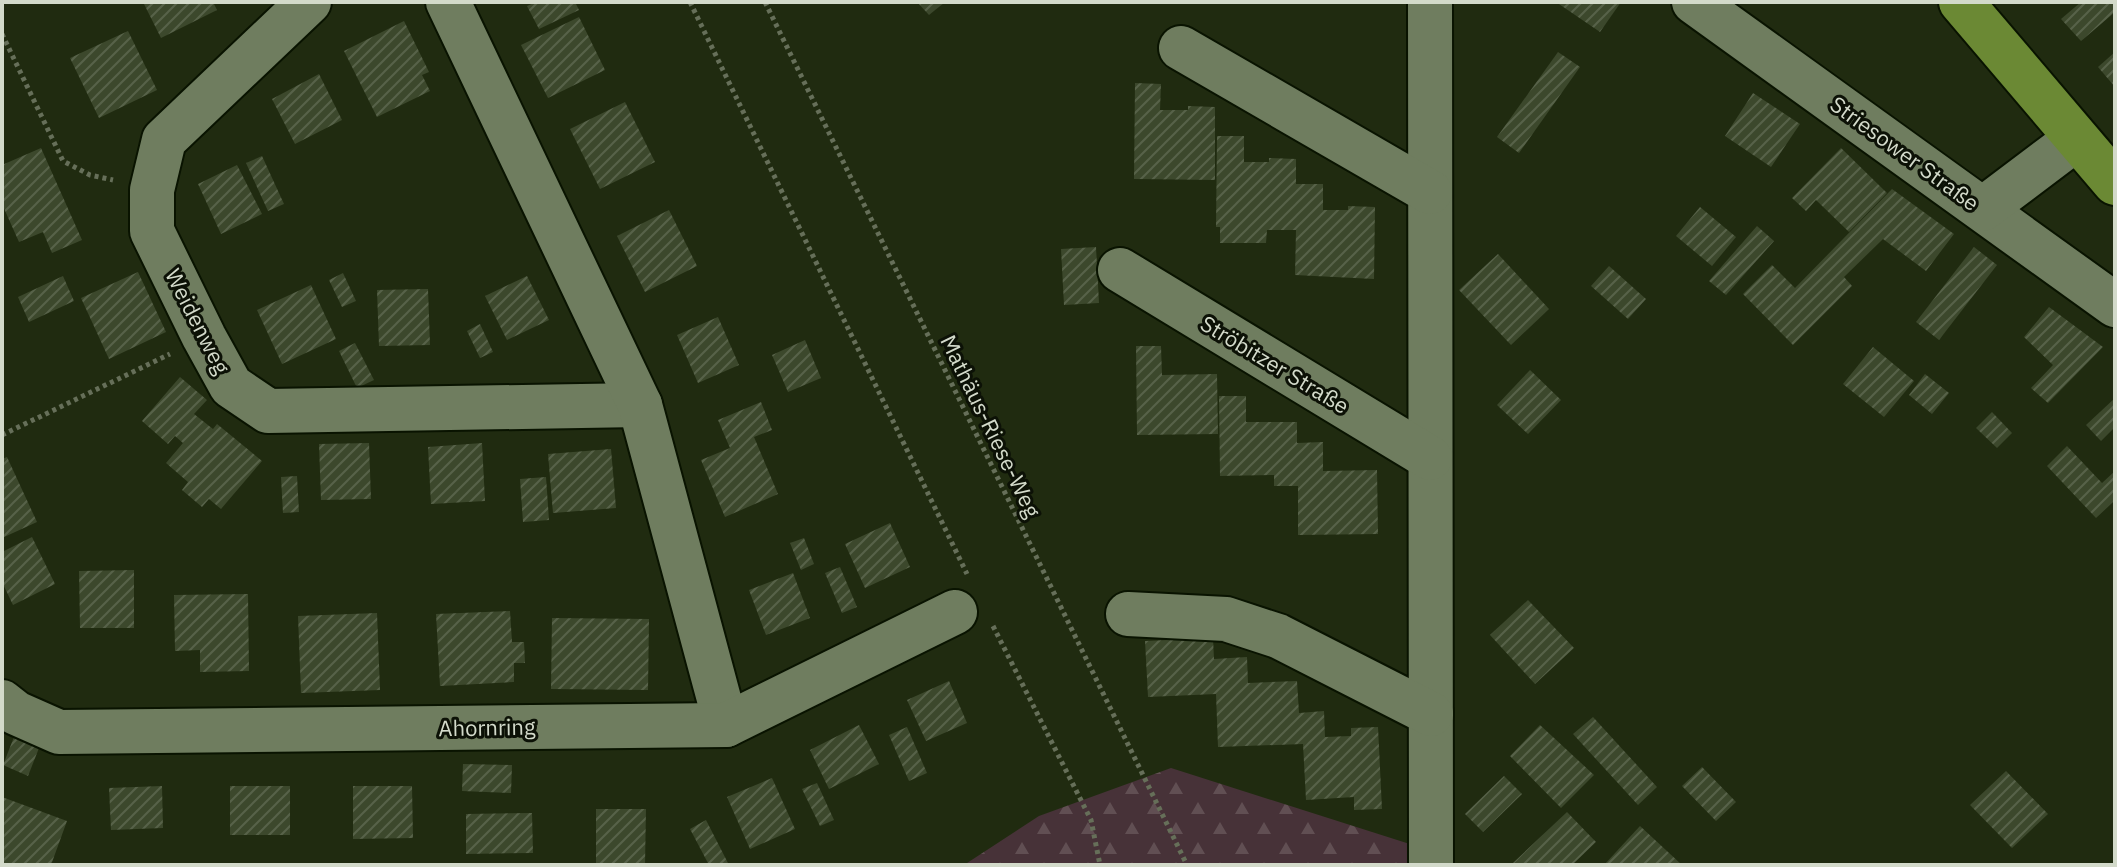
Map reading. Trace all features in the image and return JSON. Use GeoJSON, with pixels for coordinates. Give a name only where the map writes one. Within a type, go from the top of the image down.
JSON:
{"type":"FeatureCollection","features":[{"type":"Feature","properties":{"kind":"main road"},"geometry":{"type":"LineString","coordinates":[[1961,2],[2115,183]]}},
{"type":"Feature","properties":{"kind":"street","name":"Weidenweg"},"geometry":{"type":"LineString","coordinates":[[309,2],[164,140],[152,190],[152,231],[231,386],[268,411],[640,405]]}},
{"type":"Feature","properties":{"kind":"street"},"geometry":{"type":"LineString","coordinates":[[448,2],[640,405],[726,725]]}},
{"type":"Feature","properties":{"kind":"street"},"geometry":{"type":"LineString","coordinates":[[1430,2],[1431,865]]}},
{"type":"Feature","properties":{"kind":"street","name":"Striesower Straße"},"geometry":{"type":"LineString","coordinates":[[1694,2],[2115,305]]}},
{"type":"Feature","properties":{"kind":"street"},"geometry":{"type":"LineString","coordinates":[[1181,48],[1430,192]]}},
{"type":"Feature","properties":{"kind":"street"},"geometry":{"type":"LineString","coordinates":[[1983,209],[2076,139]]}},
{"type":"Feature","properties":{"kind":"street","name":"Ströbitzer Straße"},"geometry":{"type":"LineString","coordinates":[[1120,270],[1430,458]]}},
{"type":"Feature","properties":{"kind":"street","name":"Ahornring"},"geometry":{"type":"LineString","coordinates":[[2,702],[16,713],[59,732],[726,725],[973,607]]}},
{"type":"Feature","properties":{"kind":"street"},"geometry":{"type":"LineString","coordinates":[[1128,614],[1226,619],[1278,636],[1431,714]]}},
{"type":"Feature","properties":{"kind":"path"},"geometry":{"type":"LineString","coordinates":[[690,2],[973,607],[1091,820],[1100,865]]}},
{"type":"Feature","properties":{"kind":"path","name":"Mathäus-Riese-Weg"},"geometry":{"type":"LineString","coordinates":[[765,2],[1187,865]]}},
{"type":"Feature","properties":{"kind":"path"},"geometry":{"type":"LineString","coordinates":[[2,34],[63,161],[90,175],[152,190]]}},
{"type":"Feature","properties":{"kind":"path"},"geometry":{"type":"LineString","coordinates":[[2,435],[204,337]]}},
{"type":"Feature","properties":{"kind":"green space"},"geometry":{"type":"Polygon","coordinates":[[[1171,768],[1416,846],[1416,865],[964,865],[1039,816],[1171,768]]]}},
{"type":"Feature","properties":{"kind":"building"},"geometry":{"type":"Polygon","coordinates":[[[143,2],[213,2],[217,10],[161,38],[143,2]]]}},
{"type":"Feature","properties":{"kind":"building"},"geometry":{"type":"Polygon","coordinates":[[[536,2],[575,2],[579,10],[539,29],[527,6],[536,2]]]}},
{"type":"Feature","properties":{"kind":"building"},"geometry":{"type":"Polygon","coordinates":[[[917,2],[945,2],[929,15],[917,2]]]}},
{"type":"Feature","properties":{"kind":"building"},"geometry":{"type":"Polygon","coordinates":[[[1556,2],[1621,2],[1600,32],[1556,2]]]}},
{"type":"Feature","properties":{"kind":"building"},"geometry":{"type":"Polygon","coordinates":[[[2081,2],[2115,2],[2115,12],[2081,41],[2061,19],[2081,2]]]}},
{"type":"Feature","properties":{"kind":"building"},"geometry":{"type":"Polygon","coordinates":[[[579,17],[605,70],[548,98],[521,45],[579,17]]]}},
{"type":"Feature","properties":{"kind":"building"},"geometry":{"type":"Polygon","coordinates":[[[404,21],[429,72],[422,75],[430,91],[377,117],[344,51],[404,21]]]}},
{"type":"Feature","properties":{"kind":"building"},"geometry":{"type":"Polygon","coordinates":[[[128,31],[157,90],[99,118],[70,58],[128,31]]]}},
{"type":"Feature","properties":{"kind":"building"},"geometry":{"type":"Polygon","coordinates":[[[1558,52],[1580,67],[1519,153],[1497,137],[1558,52]]]}},
{"type":"Feature","properties":{"kind":"building"},"geometry":{"type":"Polygon","coordinates":[[[2115,52],[2115,87],[2098,67],[2115,52]]]}},
{"type":"Feature","properties":{"kind":"building"},"geometry":{"type":"Polygon","coordinates":[[[319,74],[342,120],[295,144],[272,99],[319,74]]]}},
{"type":"Feature","properties":{"kind":"building"},"geometry":{"type":"Polygon","coordinates":[[[1135,83],[1161,84],[1160,110],[1188,110],[1188,106],[1215,107],[1215,180],[1134,179],[1135,83]]]}},
{"type":"Feature","properties":{"kind":"building"},"geometry":{"type":"Polygon","coordinates":[[[1753,93],[1800,124],[1771,167],[1725,136],[1753,93]]]}},
{"type":"Feature","properties":{"kind":"building"},"geometry":{"type":"Polygon","coordinates":[[[625,102],[655,162],[600,189],[570,129],[625,102]]]}},
{"type":"Feature","properties":{"kind":"building"},"geometry":{"type":"Polygon","coordinates":[[[1217,136],[1244,136],[1244,162],[1269,162],[1269,158],[1296,159],[1296,184],[1323,184],[1323,210],[1348,210],[1348,206],[1375,207],[1374,279],[1295,275],[1296,230],[1267,230],[1266,243],[1220,243],[1220,227],[1216,227],[1217,136]]]}},
{"type":"Feature","properties":{"kind":"building"},"geometry":{"type":"Polygon","coordinates":[[[41,148],[82,240],[52,253],[43,232],[19,242],[2,204],[2,165],[41,148]]]}},
{"type":"Feature","properties":{"kind":"building"},"geometry":{"type":"Polygon","coordinates":[[[1841,148],[1887,193],[1849,232],[1816,200],[1806,211],[1792,198],[1841,148]]]}},
{"type":"Feature","properties":{"kind":"building"},"geometry":{"type":"Polygon","coordinates":[[[262,156],[284,204],[268,211],[246,163],[262,156]]]}},
{"type":"Feature","properties":{"kind":"building"},"geometry":{"type":"Polygon","coordinates":[[[237,165],[262,214],[221,234],[198,184],[237,165]]]}},
{"type":"Feature","properties":{"kind":"building"},"geometry":{"type":"Polygon","coordinates":[[[1892,189],[1954,234],[1926,271],[1883,239],[1844,277],[1852,286],[1793,345],[1743,294],[1772,265],[1795,288],[1892,189]]]}},
{"type":"Feature","properties":{"kind":"building"},"geometry":{"type":"Polygon","coordinates":[[[1700,207],[1736,237],[1712,266],[1676,236],[1700,207]]]}},
{"type":"Feature","properties":{"kind":"building"},"geometry":{"type":"Polygon","coordinates":[[[669,210],[697,266],[645,292],[617,236],[669,210]]]}},
{"type":"Feature","properties":{"kind":"building"},"geometry":{"type":"Polygon","coordinates":[[[1757,226],[1774,241],[1726,295],[1709,281],[1757,226]]]}},
{"type":"Feature","properties":{"kind":"building"},"geometry":{"type":"Polygon","coordinates":[[[1096,247],[1099,303],[1064,305],[1061,249],[1096,247]]]}},
{"type":"Feature","properties":{"kind":"building"},"geometry":{"type":"Polygon","coordinates":[[[1974,247],[1997,265],[1939,340],[1916,322],[1974,247]]]}},
{"type":"Feature","properties":{"kind":"building"},"geometry":{"type":"Polygon","coordinates":[[[1498,254],[1549,309],[1511,345],[1459,290],[1498,254]]]}},
{"type":"Feature","properties":{"kind":"building"},"geometry":{"type":"Polygon","coordinates":[[[1609,266],[1646,299],[1628,319],[1591,286],[1609,266]]]}},
{"type":"Feature","properties":{"kind":"building"},"geometry":{"type":"Polygon","coordinates":[[[138,272],[166,332],[109,359],[81,298],[138,272]]]}},
{"type":"Feature","properties":{"kind":"building"},"geometry":{"type":"Polygon","coordinates":[[[343,273],[356,301],[342,307],[329,280],[343,273]]]}},
{"type":"Feature","properties":{"kind":"building"},"geometry":{"type":"Polygon","coordinates":[[[63,276],[74,301],[29,322],[18,297],[63,276]]]}},
{"type":"Feature","properties":{"kind":"building"},"geometry":{"type":"Polygon","coordinates":[[[527,276],[549,320],[507,340],[485,296],[527,276]]]}},
{"type":"Feature","properties":{"kind":"building"},"geometry":{"type":"Polygon","coordinates":[[[311,285],[336,339],[282,364],[257,310],[311,285]]]}},
{"type":"Feature","properties":{"kind":"building"},"geometry":{"type":"Polygon","coordinates":[[[428,289],[430,345],[379,346],[377,290],[428,289]]]}},
{"type":"Feature","properties":{"kind":"building"},"geometry":{"type":"Polygon","coordinates":[[[2049,307],[2103,347],[2048,403],[2031,388],[2053,365],[2024,337],[2049,307]]]}},
{"type":"Feature","properties":{"kind":"building"},"geometry":{"type":"Polygon","coordinates":[[[718,317],[739,365],[698,383],[677,335],[718,317]]]}},
{"type":"Feature","properties":{"kind":"building"},"geometry":{"type":"Polygon","coordinates":[[[480,324],[493,352],[480,358],[467,331],[480,324]]]}},
{"type":"Feature","properties":{"kind":"building"},"geometry":{"type":"Polygon","coordinates":[[[805,340],[821,378],[788,392],[772,355],[805,340]]]}},
{"type":"Feature","properties":{"kind":"building"},"geometry":{"type":"Polygon","coordinates":[[[355,343],[374,380],[357,388],[339,351],[355,343]]]}},
{"type":"Feature","properties":{"kind":"building"},"geometry":{"type":"Polygon","coordinates":[[[1136,346],[1161,346],[1162,375],[1217,374],[1218,434],[1137,435],[1136,346]]]}},
{"type":"Feature","properties":{"kind":"building"},"geometry":{"type":"Polygon","coordinates":[[[1873,347],[1914,381],[1884,417],[1843,384],[1873,347]]]}},
{"type":"Feature","properties":{"kind":"building"},"geometry":{"type":"Polygon","coordinates":[[[1530,370],[1561,400],[1528,434],[1497,405],[1530,370]]]}},
{"type":"Feature","properties":{"kind":"building"},"geometry":{"type":"Polygon","coordinates":[[[1925,374],[1949,393],[1932,414],[1909,395],[1925,374]]]}},
{"type":"Feature","properties":{"kind":"building"},"geometry":{"type":"Polygon","coordinates":[[[180,377],[207,400],[194,414],[213,429],[217,424],[262,461],[221,509],[209,499],[202,507],[182,490],[188,482],[166,463],[183,443],[175,436],[168,444],[142,421],[180,377]]]}},
{"type":"Feature","properties":{"kind":"building"},"geometry":{"type":"Polygon","coordinates":[[[1219,396],[1246,396],[1246,422],[1297,422],[1297,443],[1323,442],[1323,471],[1377,470],[1378,534],[1298,535],[1298,486],[1274,486],[1274,475],[1220,476],[1219,396]]]}},
{"type":"Feature","properties":{"kind":"building"},"geometry":{"type":"Polygon","coordinates":[[[2115,398],[2115,427],[2101,441],[2086,425],[2115,398]]]}},
{"type":"Feature","properties":{"kind":"building"},"geometry":{"type":"Polygon","coordinates":[[[761,402],[772,430],[754,437],[778,494],[725,517],[701,460],[730,448],[718,420],[761,402]]]}},
{"type":"Feature","properties":{"kind":"building"},"geometry":{"type":"Polygon","coordinates":[[[1992,412],[2012,433],[1997,448],[1976,428],[1992,412]]]}},
{"type":"Feature","properties":{"kind":"building"},"geometry":{"type":"Polygon","coordinates":[[[369,443],[371,499],[321,500],[319,444],[369,443]]]}},
{"type":"Feature","properties":{"kind":"building"},"geometry":{"type":"Polygon","coordinates":[[[482,443],[485,501],[431,504],[428,447],[482,443]]]}},
{"type":"Feature","properties":{"kind":"building"},"geometry":{"type":"Polygon","coordinates":[[[2067,446],[2102,483],[2115,471],[2115,500],[2096,518],[2047,466],[2067,446]]]}},
{"type":"Feature","properties":{"kind":"building"},"geometry":{"type":"Polygon","coordinates":[[[611,449],[616,508],[553,513],[548,454],[611,449]]]}},
{"type":"Feature","properties":{"kind":"building"},"geometry":{"type":"Polygon","coordinates":[[[7,457],[37,522],[2,538],[2,459],[7,457]]]}},
{"type":"Feature","properties":{"kind":"building"},"geometry":{"type":"Polygon","coordinates":[[[297,476],[299,512],[283,513],[281,477],[297,476]]]}},
{"type":"Feature","properties":{"kind":"building"},"geometry":{"type":"Polygon","coordinates":[[[546,477],[549,520],[523,522],[520,479],[546,477]]]}},
{"type":"Feature","properties":{"kind":"building"},"geometry":{"type":"Polygon","coordinates":[[[890,523],[910,567],[865,588],[845,544],[890,523]]]}},
{"type":"Feature","properties":{"kind":"building"},"geometry":{"type":"Polygon","coordinates":[[[32,537],[55,584],[13,605],[2,582],[2,552],[32,537]]]}},
{"type":"Feature","properties":{"kind":"building"},"geometry":{"type":"Polygon","coordinates":[[[804,538],[814,564],[801,570],[790,543],[804,538]]]}},
{"type":"Feature","properties":{"kind":"building"},"geometry":{"type":"Polygon","coordinates":[[[840,567],[857,607],[842,613],[825,573],[840,567]]]}},
{"type":"Feature","properties":{"kind":"building"},"geometry":{"type":"Polygon","coordinates":[[[134,570],[134,628],[80,628],[79,571],[134,570]]]}},
{"type":"Feature","properties":{"kind":"building"},"geometry":{"type":"Polygon","coordinates":[[[793,573],[810,618],[766,635],[749,590],[793,573]]]}},
{"type":"Feature","properties":{"kind":"building"},"geometry":{"type":"Polygon","coordinates":[[[248,594],[249,671],[200,672],[200,650],[175,651],[174,595],[248,594]]]}},
{"type":"Feature","properties":{"kind":"building"},"geometry":{"type":"Polygon","coordinates":[[[1528,600],[1574,648],[1535,684],[1490,635],[1528,600]]]}},
{"type":"Feature","properties":{"kind":"building"},"geometry":{"type":"Polygon","coordinates":[[[510,611],[512,642],[524,642],[525,663],[514,663],[514,682],[440,686],[436,614],[510,611]]]}},
{"type":"Feature","properties":{"kind":"building"},"geometry":{"type":"Polygon","coordinates":[[[377,613],[380,690],[301,693],[298,616],[377,613]]]}},
{"type":"Feature","properties":{"kind":"building"},"geometry":{"type":"Polygon","coordinates":[[[552,618],[649,619],[648,690],[551,689],[552,618]]]}},
{"type":"Feature","properties":{"kind":"building"},"geometry":{"type":"Polygon","coordinates":[[[1213,638],[1214,659],[1247,657],[1248,683],[1297,681],[1299,713],[1324,711],[1325,737],[1351,736],[1351,728],[1378,727],[1382,809],[1354,810],[1354,797],[1306,800],[1303,744],[1218,747],[1216,694],[1148,697],[1145,641],[1213,638]]]}},
{"type":"Feature","properties":{"kind":"building"},"geometry":{"type":"Polygon","coordinates":[[[949,681],[967,723],[926,741],[907,700],[949,681]]]}},
{"type":"Feature","properties":{"kind":"building"},"geometry":{"type":"Polygon","coordinates":[[[1593,717],[1657,787],[1638,805],[1573,734],[1593,717]]]}},
{"type":"Feature","properties":{"kind":"building"},"geometry":{"type":"Polygon","coordinates":[[[859,725],[879,764],[829,789],[810,750],[859,725]]]}},
{"type":"Feature","properties":{"kind":"building"},"geometry":{"type":"Polygon","coordinates":[[[1540,725],[1594,775],[1561,808],[1510,756],[1540,725]]]}},
{"type":"Feature","properties":{"kind":"building"},"geometry":{"type":"Polygon","coordinates":[[[907,727],[927,773],[909,781],[889,735],[907,727]]]}},
{"type":"Feature","properties":{"kind":"building"},"geometry":{"type":"Polygon","coordinates":[[[14,737],[39,748],[28,776],[3,765],[14,737]]]}},
{"type":"Feature","properties":{"kind":"building"},"geometry":{"type":"Polygon","coordinates":[[[463,764],[512,765],[511,793],[462,791],[463,764]]]}},
{"type":"Feature","properties":{"kind":"building"},"geometry":{"type":"Polygon","coordinates":[[[1702,767],[1736,802],[1716,821],[1682,786],[1702,767]]]}},
{"type":"Feature","properties":{"kind":"building"},"geometry":{"type":"Polygon","coordinates":[[[2006,771],[2048,814],[2012,848],[1970,805],[2006,771]]]}},
{"type":"Feature","properties":{"kind":"building"},"geometry":{"type":"Polygon","coordinates":[[[1504,776],[1522,794],[1483,832],[1465,814],[1504,776]]]}},
{"type":"Feature","properties":{"kind":"building"},"geometry":{"type":"Polygon","coordinates":[[[772,778],[795,829],[750,849],[727,797],[772,778]]]}},
{"type":"Feature","properties":{"kind":"building"},"geometry":{"type":"Polygon","coordinates":[[[817,783],[834,820],[820,826],[802,789],[817,783]]]}},
{"type":"Feature","properties":{"kind":"building"},"geometry":{"type":"Polygon","coordinates":[[[162,786],[163,828],[111,830],[109,788],[162,786]]]}},
{"type":"Feature","properties":{"kind":"building"},"geometry":{"type":"Polygon","coordinates":[[[230,786],[290,786],[290,835],[230,835],[230,786]]]}},
{"type":"Feature","properties":{"kind":"building"},"geometry":{"type":"Polygon","coordinates":[[[353,786],[412,786],[413,838],[353,839],[353,786]]]}},
{"type":"Feature","properties":{"kind":"building"},"geometry":{"type":"Polygon","coordinates":[[[2,797],[67,821],[51,865],[2,865],[2,797]]]}},
{"type":"Feature","properties":{"kind":"building"},"geometry":{"type":"Polygon","coordinates":[[[596,809],[646,809],[645,865],[596,865],[596,809]]]}},
{"type":"Feature","properties":{"kind":"building"},"geometry":{"type":"Polygon","coordinates":[[[1567,812],[1596,842],[1572,865],[1513,863],[1567,812]]]}},
{"type":"Feature","properties":{"kind":"building"},"geometry":{"type":"Polygon","coordinates":[[[532,813],[533,853],[466,854],[466,814],[532,813]]]}},
{"type":"Feature","properties":{"kind":"building"},"geometry":{"type":"Polygon","coordinates":[[[706,820],[729,865],[709,865],[690,829],[706,820]]]}},
{"type":"Feature","properties":{"kind":"building"},"geometry":{"type":"Polygon","coordinates":[[[1640,826],[1682,865],[1604,865],[1640,826]]]}}]}
